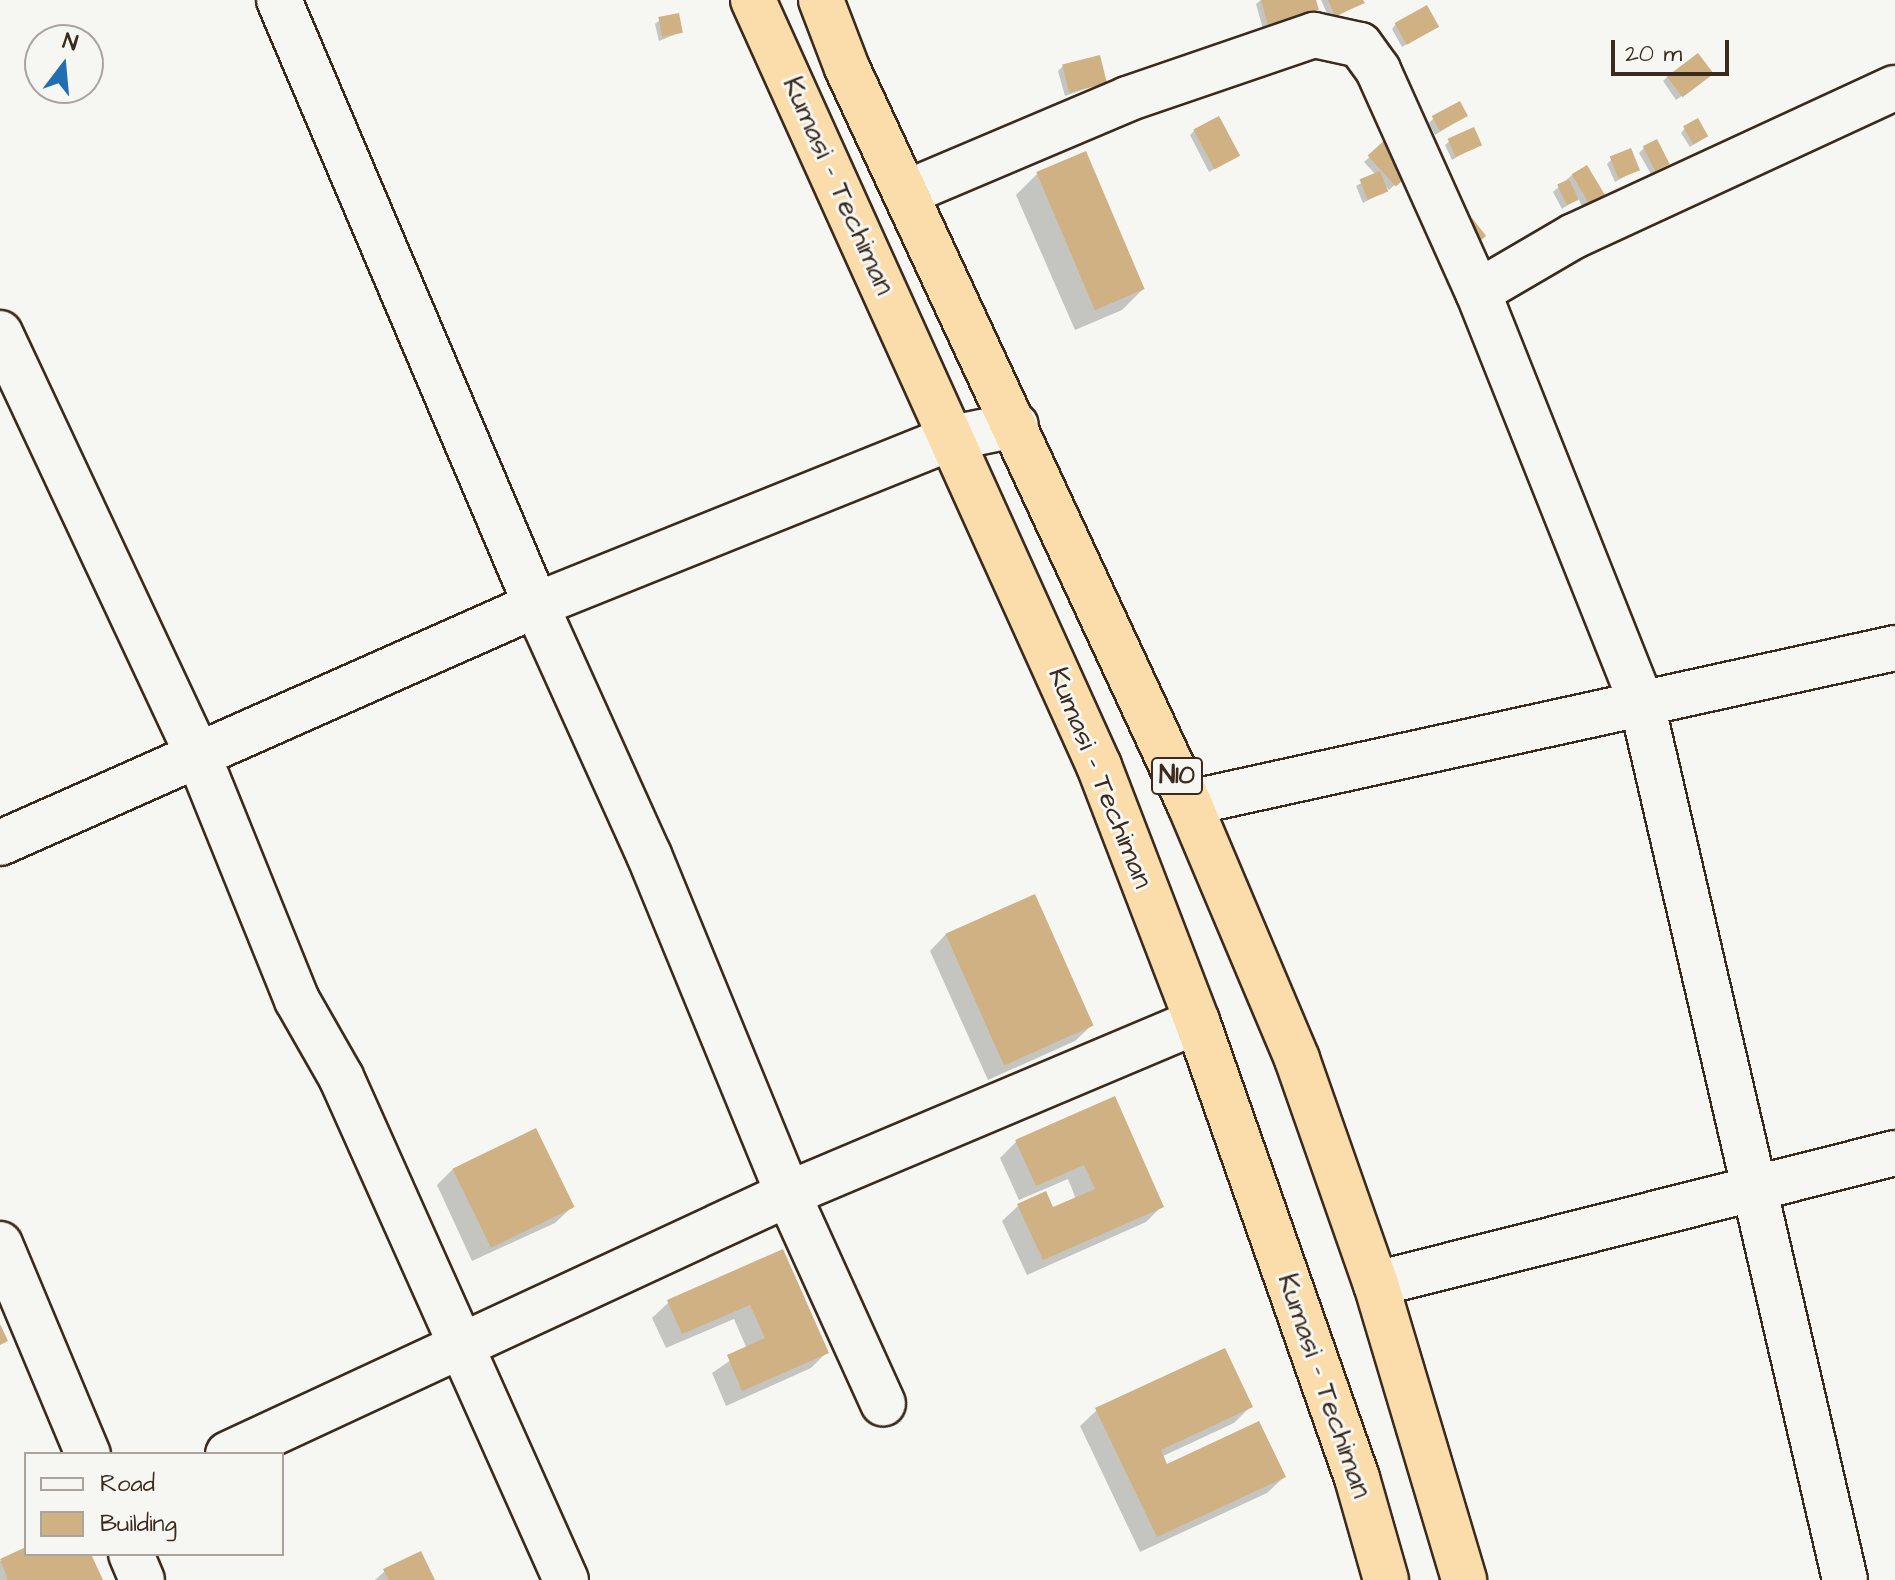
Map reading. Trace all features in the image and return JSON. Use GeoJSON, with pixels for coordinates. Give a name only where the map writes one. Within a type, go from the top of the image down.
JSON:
{"type":"FeatureCollection","features":[{"type":"Feature","properties":{"kind":"highway","name":"Kumasi - Techiman"},"geometry":{"type":"LineString","coordinates":[[753,0],[1099,766],[1197,1021],[1357,1478],[1386,1580]]}},
{"type":"Feature","properties":{"kind":"highway","name":"N10"},"geometry":{"type":"LineString","coordinates":[[821,0],[906,193],[1189,803],[1297,1059],[1376,1284],[1464,1580]]}},
{"type":"Feature","properties":{"kind":"street"},"geometry":{"type":"LineString","coordinates":[[279,0],[536,605],[649,855],[788,1194],[883,1403]]}},
{"type":"Feature","properties":{"kind":"street"},"geometry":{"type":"LineString","coordinates":[[906,193],[1127,99],[1314,35],[1360,45],[1378,70],[1478,292],[1642,704],[1845,1580]]}},
{"type":"Feature","properties":{"kind":"street"},"geometry":{"type":"LineString","coordinates":[[1478,292],[1574,236],[1895,88]]}},
{"type":"Feature","properties":{"kind":"street"},"geometry":{"type":"LineString","coordinates":[[0,333],[198,755],[297,1000],[341,1077],[566,1580]]}},
{"type":"Feature","properties":{"kind":"street"},"geometry":{"type":"LineString","coordinates":[[0,843],[536,605],[952,438],[1016,425]]}},
{"type":"Feature","properties":{"kind":"street"},"geometry":{"type":"LineString","coordinates":[[1189,803],[1895,648]]}},
{"type":"Feature","properties":{"kind":"street"},"geometry":{"type":"LineString","coordinates":[[232,1452],[788,1194],[1197,1021]]}},
{"type":"Feature","properties":{"kind":"street"},"geometry":{"type":"LineString","coordinates":[[1376,1284],[1895,1153]]}},
{"type":"Feature","properties":{"kind":"street"},"geometry":{"type":"LineString","coordinates":[[0,1244],[87,1452]]}},
{"type":"Feature","properties":{"kind":"street"},"geometry":{"type":"LineString","coordinates":[[132,1556],[142,1580]]}},
{"type":"Feature","properties":{"kind":"building"},"geometry":{"type":"Polygon","coordinates":[[[1261,0],[1316,0],[1319,10],[1268,25],[1261,0]]]}},
{"type":"Feature","properties":{"kind":"building"},"geometry":{"type":"Polygon","coordinates":[[[1328,0],[1363,0],[1365,3],[1335,16],[1328,0]]]}},
{"type":"Feature","properties":{"kind":"building"},"geometry":{"type":"Polygon","coordinates":[[[1427,5],[1439,27],[1407,45],[1395,23],[1427,5]]]}},
{"type":"Feature","properties":{"kind":"building"},"geometry":{"type":"Polygon","coordinates":[[[679,13],[683,33],[662,37],[658,17],[679,13]]]}},
{"type":"Feature","properties":{"kind":"building"},"geometry":{"type":"Polygon","coordinates":[[[1698,53],[1714,74],[1683,97],[1667,76],[1698,53]]]}},
{"type":"Feature","properties":{"kind":"building"},"geometry":{"type":"Polygon","coordinates":[[[1100,55],[1107,83],[1069,93],[1062,64],[1100,55]]]}},
{"type":"Feature","properties":{"kind":"building"},"geometry":{"type":"Polygon","coordinates":[[[1460,101],[1468,116],[1440,131],[1432,116],[1460,101]]]}},
{"type":"Feature","properties":{"kind":"building"},"geometry":{"type":"Polygon","coordinates":[[[1219,116],[1240,156],[1215,169],[1193,130],[1219,116]]]}},
{"type":"Feature","properties":{"kind":"building"},"geometry":{"type":"Polygon","coordinates":[[[1698,118],[1708,136],[1693,145],[1683,126],[1698,118]]]}},
{"type":"Feature","properties":{"kind":"building"},"geometry":{"type":"Polygon","coordinates":[[[1474,127],[1482,145],[1456,157],[1448,139],[1474,127]]]}},
{"type":"Feature","properties":{"kind":"building"},"geometry":{"type":"Polygon","coordinates":[[[1387,138],[1415,169],[1396,187],[1368,155],[1387,138]]]}},
{"type":"Feature","properties":{"kind":"building"},"geometry":{"type":"Polygon","coordinates":[[[1657,139],[1670,164],[1655,171],[1643,146],[1657,139]]]}},
{"type":"Feature","properties":{"kind":"building"},"geometry":{"type":"Polygon","coordinates":[[[1631,148],[1640,170],[1619,179],[1610,157],[1631,148]]]}},
{"type":"Feature","properties":{"kind":"building"},"geometry":{"type":"Polygon","coordinates":[[[1086,151],[1145,289],[1095,310],[1036,172],[1086,151]]]}},
{"type":"Feature","properties":{"kind":"building"},"geometry":{"type":"Polygon","coordinates":[[[1587,165],[1606,197],[1591,206],[1572,174],[1587,165]]]}},
{"type":"Feature","properties":{"kind":"building"},"geometry":{"type":"Polygon","coordinates":[[[1380,171],[1388,191],[1368,200],[1360,179],[1380,171]]]}},
{"type":"Feature","properties":{"kind":"building"},"geometry":{"type":"Polygon","coordinates":[[[1569,179],[1579,200],[1567,205],[1557,184],[1569,179]]]}},
{"type":"Feature","properties":{"kind":"building"},"geometry":{"type":"Polygon","coordinates":[[[1472,218],[1486,236],[1471,248],[1457,230],[1472,218]]]}},
{"type":"Feature","properties":{"kind":"building"},"geometry":{"type":"Polygon","coordinates":[[[1035,894],[1094,1026],[1004,1065],[945,934],[1035,894]]]}},
{"type":"Feature","properties":{"kind":"building"},"geometry":{"type":"Polygon","coordinates":[[[1115,1096],[1164,1207],[1043,1260],[1017,1204],[1046,1191],[1053,1207],[1095,1189],[1084,1165],[1036,1186],[1015,1140],[1115,1096]]]}},
{"type":"Feature","properties":{"kind":"building"},"geometry":{"type":"Polygon","coordinates":[[[536,1128],[575,1207],[491,1248],[452,1169],[536,1128]]]}},
{"type":"Feature","properties":{"kind":"building"},"geometry":{"type":"Polygon","coordinates":[[[783,1249],[829,1353],[742,1391],[727,1355],[765,1338],[750,1305],[682,1334],[667,1300],[783,1249]]]}},
{"type":"Feature","properties":{"kind":"building"},"geometry":{"type":"Polygon","coordinates":[[[0,1324],[8,1341],[0,1345],[0,1324]]]}},
{"type":"Feature","properties":{"kind":"building"},"geometry":{"type":"Polygon","coordinates":[[[1225,1348],[1253,1407],[1161,1450],[1167,1464],[1259,1421],[1286,1477],[1157,1537],[1095,1408],[1225,1348]]]}},
{"type":"Feature","properties":{"kind":"building"},"geometry":{"type":"Polygon","coordinates":[[[24,1548],[24,1556],[92,1556],[103,1580],[8,1580],[0,1559],[24,1548]]]}},
{"type":"Feature","properties":{"kind":"building"},"geometry":{"type":"Polygon","coordinates":[[[421,1551],[435,1580],[389,1580],[383,1569],[421,1551]]]}}]}
